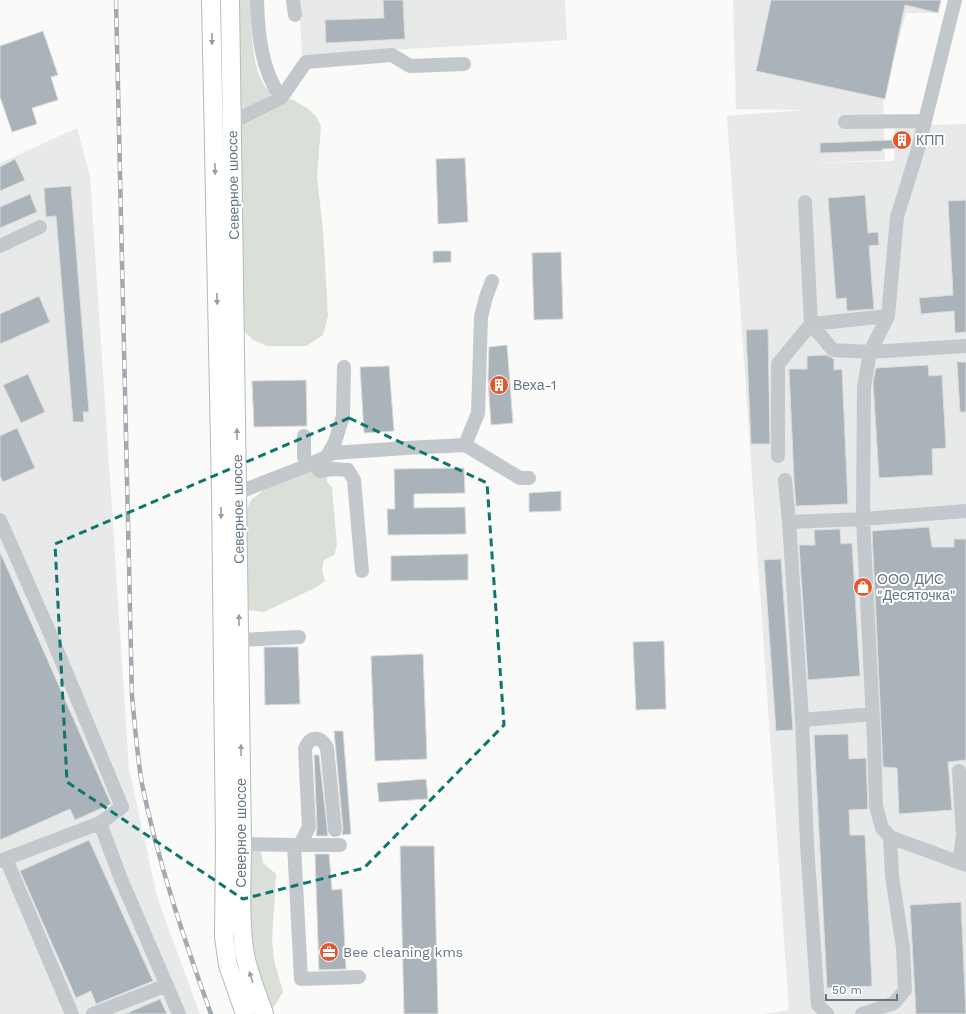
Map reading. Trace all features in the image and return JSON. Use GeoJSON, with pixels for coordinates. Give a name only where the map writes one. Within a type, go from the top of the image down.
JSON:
{"type":"FeatureCollection","features":[{"type":"Feature","properties":{"kind":"main road","name":"Северное шоссе"},"geometry":{"type":"LineString","coordinates":[[211,0],[229,493],[240,640],[233,845],[224,937],[228,965],[245,1014]]}},
{"type":"Feature","properties":{"kind":"main road","name":"Северное шоссе"},"geometry":{"type":"LineString","coordinates":[[230,0],[232,122],[229,493],[233,845],[244,951],[250,975],[264,1014]]}},
{"type":"Feature","properties":{"kind":"street"},"geometry":{"type":"LineString","coordinates":[[257,0],[258,30],[266,71],[281,98]]}},
{"type":"Feature","properties":{"kind":"street"},"geometry":{"type":"LineString","coordinates":[[293,0],[295,15]]}},
{"type":"Feature","properties":{"kind":"street"},"geometry":{"type":"LineString","coordinates":[[959,771],[963,835],[962,863],[890,837],[882,828],[876,806],[863,519],[864,387],[870,352],[888,316],[897,217],[918,149],[955,0],[966,2]]}},
{"type":"Feature","properties":{"kind":"street"},"geometry":{"type":"LineString","coordinates":[[232,122],[281,98],[306,62],[392,55],[410,66],[464,64]]}},
{"type":"Feature","properties":{"kind":"street"},"geometry":{"type":"LineString","coordinates":[[845,122],[926,117]]}},
{"type":"Feature","properties":{"kind":"street"},"geometry":{"type":"LineString","coordinates":[[805,202],[811,324],[833,350],[870,352],[966,346]]}},
{"type":"Feature","properties":{"kind":"street"},"geometry":{"type":"LineString","coordinates":[[0,246],[40,227]]}},
{"type":"Feature","properties":{"kind":"street"},"geometry":{"type":"LineString","coordinates":[[465,445],[478,413],[479,342],[481,317],[492,281]]}},
{"type":"Feature","properties":{"kind":"street"},"geometry":{"type":"LineString","coordinates":[[778,456],[778,364],[811,324],[888,316]]}},
{"type":"Feature","properties":{"kind":"street"},"geometry":{"type":"LineString","coordinates":[[327,456],[335,442],[343,416],[344,367]]}},
{"type":"Feature","properties":{"kind":"street"},"geometry":{"type":"LineString","coordinates":[[304,436],[304,456],[310,464],[320,471],[333,468],[348,470],[354,480],[362,571]]}},
{"type":"Feature","properties":{"kind":"street"},"geometry":{"type":"LineString","coordinates":[[229,493],[310,464],[334,453],[465,445],[520,478],[529,478]]}},
{"type":"Feature","properties":{"kind":"street"},"geometry":{"type":"LineString","coordinates":[[784,480],[789,522],[802,720],[807,846],[818,1005],[827,1014]]}},
{"type":"Feature","properties":{"kind":"street"},"geometry":{"type":"LineString","coordinates":[[789,522],[863,519],[966,511]]}},
{"type":"Feature","properties":{"kind":"street"},"geometry":{"type":"LineString","coordinates":[[0,520],[55,645],[122,807],[100,823],[3,860],[72,1014]]}},
{"type":"Feature","properties":{"kind":"street"},"geometry":{"type":"LineString","coordinates":[[240,640],[299,637]]}},
{"type":"Feature","properties":{"kind":"street"},"geometry":{"type":"LineString","coordinates":[[802,720],[873,714]]}},
{"type":"Feature","properties":{"kind":"street"},"geometry":{"type":"LineString","coordinates":[[335,830],[327,748],[321,740],[317,738],[309,741],[305,749],[309,827],[297,845],[301,979],[359,976]]}},
{"type":"Feature","properties":{"kind":"street"},"geometry":{"type":"LineString","coordinates":[[100,823],[121,879],[179,1014]]}},
{"type":"Feature","properties":{"kind":"street"},"geometry":{"type":"LineString","coordinates":[[862,1014],[894,1003],[906,990],[903,948],[892,876],[890,837]]}},
{"type":"Feature","properties":{"kind":"street"},"geometry":{"type":"LineString","coordinates":[[233,845],[340,845]]}},
{"type":"Feature","properties":{"kind":"street"},"geometry":{"type":"LineString","coordinates":[[93,1014],[167,985]]}},
{"type":"Feature","properties":{"kind":"highlighted area"},"geometry":{"type":"Polygon","coordinates":[[[349,418],[487,483],[504,725],[364,868],[243,899],[67,782],[55,544],[349,418]]]}},
{"type":"Feature","properties":{"kind":"shaded area"},"geometry":{"type":"Polygon","coordinates":[[[237,0],[251,0],[254,57],[259,75],[271,94],[269,100],[244,112],[238,109],[237,0]]]}},
{"type":"Feature","properties":{"kind":"shaded area"},"geometry":{"type":"Polygon","coordinates":[[[299,0],[565,0],[567,40],[302,55],[299,0]]]}},
{"type":"Feature","properties":{"kind":"shaded area","name":"ООО ДИС \"Десяточка\""},"geometry":{"type":"Polygon","coordinates":[[[733,0],[941,0],[938,13],[906,13],[883,98],[885,160],[813,163],[894,161],[894,126],[966,124],[966,1014],[764,1014],[789,1010],[727,116],[803,110],[736,109],[733,0]]]}},
{"type":"Feature","properties":{"kind":"shaded area"},"geometry":{"type":"Polygon","coordinates":[[[291,99],[307,108],[316,116],[321,126],[317,176],[323,231],[328,316],[323,335],[306,346],[267,346],[253,340],[244,331],[241,293],[239,127],[243,120],[291,99]]]}},
{"type":"Feature","properties":{"kind":"shaded area"},"geometry":{"type":"Polygon","coordinates":[[[77,128],[90,176],[129,769],[157,897],[200,1014],[0,1014],[0,163],[77,128]]]}},
{"type":"Feature","properties":{"kind":"shaded area"},"geometry":{"type":"Polygon","coordinates":[[[327,466],[327,482],[332,487],[337,546],[334,555],[324,560],[322,570],[325,581],[315,588],[264,612],[248,610],[246,511],[251,500],[265,489],[304,471],[327,466]]]}},
{"type":"Feature","properties":{"kind":"shaded area"},"geometry":{"type":"Polygon","coordinates":[[[257,848],[261,852],[263,863],[276,874],[272,940],[274,960],[283,992],[270,1013],[247,935],[249,851],[257,848]]]}},
{"type":"Feature","properties":{"kind":"building"},"geometry":{"type":"Polygon","coordinates":[[[383,0],[403,0],[405,39],[326,43],[325,20],[384,18],[383,0]]]}},
{"type":"Feature","properties":{"kind":"building"},"geometry":{"type":"Polygon","coordinates":[[[771,0],[941,0],[938,13],[905,5],[885,99],[756,71],[771,0]]]}},
{"type":"Feature","properties":{"kind":"building"},"geometry":{"type":"Polygon","coordinates":[[[43,31],[58,75],[51,77],[58,100],[32,108],[37,124],[12,132],[0,97],[0,46],[43,31]]]}},
{"type":"Feature","properties":{"kind":"building"},"geometry":{"type":"Polygon","coordinates":[[[908,131],[909,148],[882,149],[882,151],[820,153],[820,143],[895,140],[895,132],[908,131]]]}},
{"type":"Feature","properties":{"kind":"building"},"geometry":{"type":"Polygon","coordinates":[[[465,158],[468,222],[438,224],[436,159],[465,158]]]}},
{"type":"Feature","properties":{"kind":"building"},"geometry":{"type":"Polygon","coordinates":[[[15,159],[25,180],[0,191],[0,167],[15,159]]]}},
{"type":"Feature","properties":{"kind":"building"},"geometry":{"type":"Polygon","coordinates":[[[71,186],[89,412],[83,412],[84,422],[73,422],[56,216],[46,217],[44,188],[71,186]]]}},
{"type":"Feature","properties":{"kind":"building"},"geometry":{"type":"Polygon","coordinates":[[[30,194],[37,212],[0,228],[0,207],[30,194]]]}},
{"type":"Feature","properties":{"kind":"building"},"geometry":{"type":"Polygon","coordinates":[[[865,195],[868,233],[878,232],[879,245],[869,246],[874,309],[847,311],[846,298],[836,299],[828,198],[865,195]]]}},
{"type":"Feature","properties":{"kind":"building"},"geometry":{"type":"Polygon","coordinates":[[[966,200],[966,332],[955,333],[954,311],[921,314],[919,298],[953,295],[948,201],[966,200]]]}},
{"type":"Feature","properties":{"kind":"building"},"geometry":{"type":"Polygon","coordinates":[[[433,251],[451,251],[451,262],[433,263],[433,251]]]}},
{"type":"Feature","properties":{"kind":"building"},"geometry":{"type":"Polygon","coordinates":[[[561,252],[563,319],[534,320],[532,253],[561,252]]]}},
{"type":"Feature","properties":{"kind":"building"},"geometry":{"type":"Polygon","coordinates":[[[39,296],[50,322],[0,344],[0,314],[39,296]]]}},
{"type":"Feature","properties":{"kind":"building"},"geometry":{"type":"Polygon","coordinates":[[[768,329],[770,444],[751,444],[746,330],[768,329]]]}},
{"type":"Feature","properties":{"kind":"building","name":"Веха-1"},"geometry":{"type":"Polygon","coordinates":[[[507,345],[513,423],[491,425],[488,378],[489,347],[507,345]]]}},
{"type":"Feature","properties":{"kind":"building"},"geometry":{"type":"Polygon","coordinates":[[[826,355],[834,359],[834,370],[842,369],[848,504],[796,506],[789,369],[807,369],[807,356],[826,355]]]}},
{"type":"Feature","properties":{"kind":"building"},"geometry":{"type":"Polygon","coordinates":[[[957,362],[966,362],[966,412],[960,412],[957,362]]]}},
{"type":"Feature","properties":{"kind":"building"},"geometry":{"type":"Polygon","coordinates":[[[928,365],[929,376],[942,375],[946,448],[932,449],[933,475],[879,478],[873,382],[876,368],[928,365]]]}},
{"type":"Feature","properties":{"kind":"building"},"geometry":{"type":"Polygon","coordinates":[[[389,366],[394,431],[364,433],[360,367],[389,366]]]}},
{"type":"Feature","properties":{"kind":"building"},"geometry":{"type":"Polygon","coordinates":[[[28,374],[45,412],[21,423],[3,385],[28,374]]]}},
{"type":"Feature","properties":{"kind":"building"},"geometry":{"type":"Polygon","coordinates":[[[306,380],[307,426],[254,427],[252,381],[306,380]]]}},
{"type":"Feature","properties":{"kind":"building"},"geometry":{"type":"Polygon","coordinates":[[[17,428],[35,468],[3,482],[0,476],[0,436],[17,428]]]}},
{"type":"Feature","properties":{"kind":"building"},"geometry":{"type":"Polygon","coordinates":[[[464,468],[465,493],[414,494],[414,508],[465,507],[466,534],[388,535],[387,509],[395,509],[394,469],[464,468]]]}},
{"type":"Feature","properties":{"kind":"building"},"geometry":{"type":"Polygon","coordinates":[[[561,491],[561,511],[529,512],[529,493],[561,491]]]}},
{"type":"Feature","properties":{"kind":"building"},"geometry":{"type":"Polygon","coordinates":[[[929,527],[932,547],[954,547],[954,539],[966,539],[966,760],[948,762],[952,810],[899,814],[897,768],[883,767],[872,531],[929,527]]]}},
{"type":"Feature","properties":{"kind":"building"},"geometry":{"type":"Polygon","coordinates":[[[840,529],[841,544],[852,543],[860,676],[808,680],[799,545],[815,545],[814,530],[840,529]]]}},
{"type":"Feature","properties":{"kind":"building"},"geometry":{"type":"Polygon","coordinates":[[[0,552],[111,804],[75,820],[70,809],[0,840],[0,552]]]}},
{"type":"Feature","properties":{"kind":"building"},"geometry":{"type":"Polygon","coordinates":[[[468,554],[468,580],[391,581],[391,556],[468,554]]]}},
{"type":"Feature","properties":{"kind":"building"},"geometry":{"type":"Polygon","coordinates":[[[781,559],[793,730],[776,731],[764,560],[781,559]]]}},
{"type":"Feature","properties":{"kind":"building"},"geometry":{"type":"Polygon","coordinates":[[[664,641],[666,709],[636,710],[633,642],[664,641]]]}},
{"type":"Feature","properties":{"kind":"building"},"geometry":{"type":"Polygon","coordinates":[[[264,647],[298,647],[300,704],[265,705],[264,647]]]}},
{"type":"Feature","properties":{"kind":"building"},"geometry":{"type":"Polygon","coordinates":[[[423,654],[427,759],[375,761],[371,656],[423,654]]]}},
{"type":"Feature","properties":{"kind":"building"},"geometry":{"type":"Polygon","coordinates":[[[334,731],[343,731],[351,834],[342,835],[343,829],[334,731]]]}},
{"type":"Feature","properties":{"kind":"building"},"geometry":{"type":"Polygon","coordinates":[[[848,734],[849,759],[866,758],[868,809],[849,810],[850,835],[865,835],[872,986],[827,988],[814,735],[848,734]]]}},
{"type":"Feature","properties":{"kind":"building"},"geometry":{"type":"Polygon","coordinates":[[[314,755],[319,755],[328,836],[316,836],[317,827],[314,755]]]}},
{"type":"Feature","properties":{"kind":"building"},"geometry":{"type":"Polygon","coordinates":[[[426,779],[428,799],[379,802],[377,783],[426,779]]]}},
{"type":"Feature","properties":{"kind":"building"},"geometry":{"type":"Polygon","coordinates":[[[89,840],[153,981],[96,1004],[91,991],[76,998],[20,871],[89,840]]]}},
{"type":"Feature","properties":{"kind":"building"},"geometry":{"type":"Polygon","coordinates":[[[400,846],[434,846],[438,1014],[404,1014],[400,846]]]}},
{"type":"Feature","properties":{"kind":"building"},"geometry":{"type":"Polygon","coordinates":[[[315,854],[329,854],[332,890],[342,889],[346,969],[319,970],[315,854]]]}},
{"type":"Feature","properties":{"kind":"building"},"geometry":{"type":"Polygon","coordinates":[[[961,902],[966,1014],[916,1014],[910,905],[961,902]]]}},
{"type":"Feature","properties":{"kind":"building"},"geometry":{"type":"Polygon","coordinates":[[[160,999],[167,1014],[125,1014],[160,999]]]}},
{"type":"Feature","properties":{"kind":"railway"},"geometry":{"type":"LineString","coordinates":[[116,0],[132,696],[137,751],[148,813],[172,900],[211,1014]]}},
{"type":"Feature","properties":{"kind":"place","name":"КПП"},"geometry":{"type":"Point","coordinates":[902,140]}},
{"type":"Feature","properties":{"kind":"place","name":"Веха-1"},"geometry":{"type":"Point","coordinates":[499,385]}},
{"type":"Feature","properties":{"kind":"place","name":"ООО ДИС \"Десяточка\""},"geometry":{"type":"Point","coordinates":[863,587]}},
{"type":"Feature","properties":{"kind":"place","name":"Bee cleaning kms"},"geometry":{"type":"Point","coordinates":[329,952]}}]}
